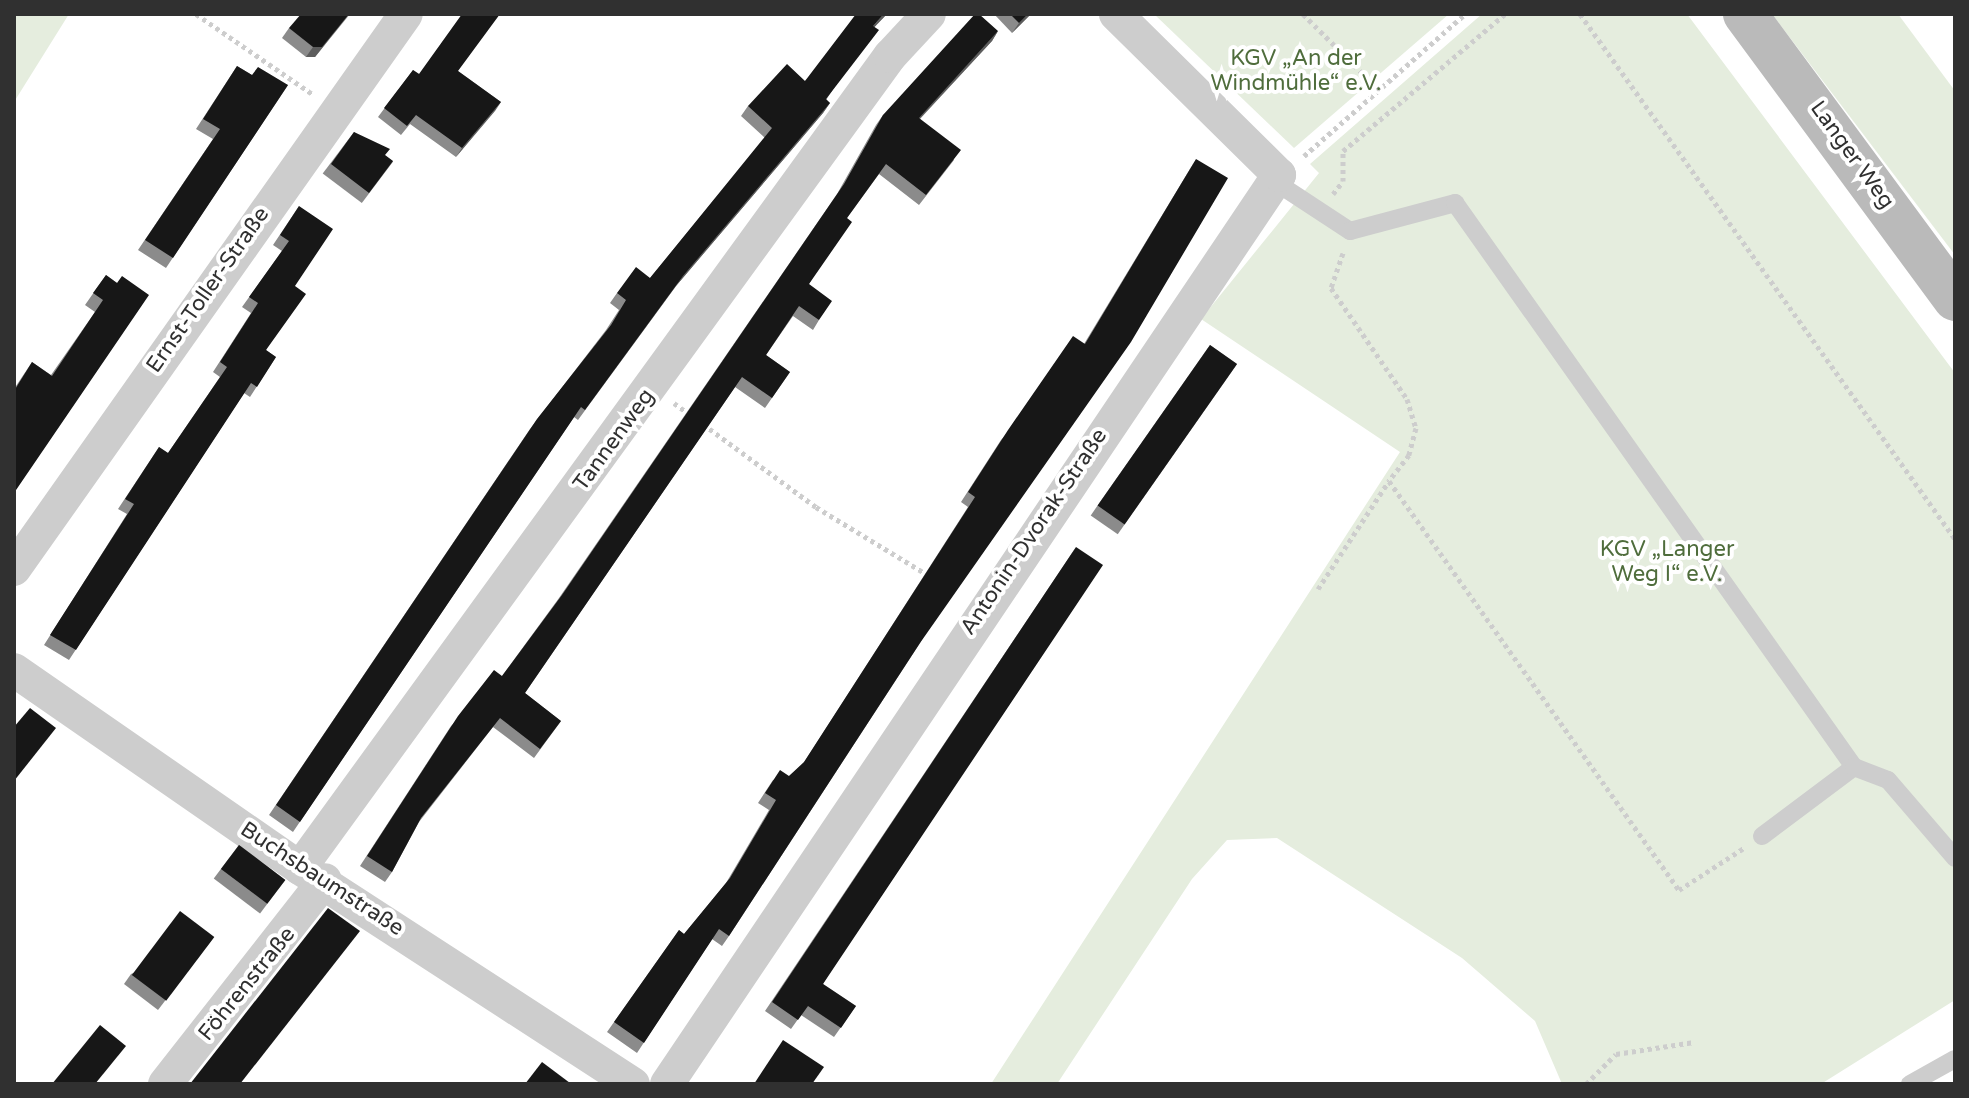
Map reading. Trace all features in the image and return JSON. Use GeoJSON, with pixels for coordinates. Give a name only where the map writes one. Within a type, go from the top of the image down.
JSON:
{"type":"FeatureCollection","features":[{"type":"Feature","properties":{"kind":"main road","name":"Langer Weg"},"geometry":{"type":"LineString","coordinates":[[1745,14],[1955,299]]}},
{"type":"Feature","properties":{"kind":"street","name":"Ernst-Toller-Straße"},"geometry":{"type":"LineString","coordinates":[[14,569],[334,108],[406,14]]}},
{"type":"Feature","properties":{"kind":"street","name":"Tannenweg"},"geometry":{"type":"LineString","coordinates":[[312,874],[653,387],[890,56],[929,14]]}},
{"type":"Feature","properties":{"kind":"street"},"geometry":{"type":"LineString","coordinates":[[1116,14],[1276,178]]}},
{"type":"Feature","properties":{"kind":"street","name":"Antonin-Dvorak-Straße"},"geometry":{"type":"LineString","coordinates":[[667,1084],[983,608],[1276,178]]}},
{"type":"Feature","properties":{"kind":"street","name":"Buchsbaumstraße"},"geometry":{"type":"LineString","coordinates":[[14,671],[621,1081]]}},
{"type":"Feature","properties":{"kind":"street","name":"Föhrenstraße"},"geometry":{"type":"LineString","coordinates":[[165,1084],[312,874]]}},
{"type":"Feature","properties":{"kind":"lane"},"geometry":{"type":"LineString","coordinates":[[1276,178],[1350,231],[1455,203],[1854,767],[1888,780],[1955,858]]}},
{"type":"Feature","properties":{"kind":"lane"},"geometry":{"type":"LineString","coordinates":[[1762,836],[1854,767]]}},
{"type":"Feature","properties":{"kind":"lane"},"geometry":{"type":"LineString","coordinates":[[1910,1084],[1955,1059]]}},
{"type":"Feature","properties":{"kind":"path"},"geometry":{"type":"LineString","coordinates":[[196,14],[334,108]]}},
{"type":"Feature","properties":{"kind":"path"},"geometry":{"type":"LineString","coordinates":[[1303,14],[1380,91]]}},
{"type":"Feature","properties":{"kind":"path"},"geometry":{"type":"LineString","coordinates":[[1276,178],[1380,91],[1465,14]]}},
{"type":"Feature","properties":{"kind":"path"},"geometry":{"type":"LineString","coordinates":[[1320,212],[1343,181],[1343,151],[1505,14]]}},
{"type":"Feature","properties":{"kind":"path"},"geometry":{"type":"LineString","coordinates":[[1580,14],[1955,539]]}},
{"type":"Feature","properties":{"kind":"path"},"geometry":{"type":"LineString","coordinates":[[1318,589],[1409,455],[1416,428],[1407,399],[1331,288],[1350,231]]}},
{"type":"Feature","properties":{"kind":"path"},"geometry":{"type":"LineString","coordinates":[[653,387],[816,507],[983,608]]}},
{"type":"Feature","properties":{"kind":"path"},"geometry":{"type":"LineString","coordinates":[[1389,481],[1679,890],[1762,836]]}},
{"type":"Feature","properties":{"kind":"path"},"geometry":{"type":"LineString","coordinates":[[1586,1084],[1616,1054],[1694,1042]]}},
{"type":"Feature","properties":{"kind":"green space"},"geometry":{"type":"Polygon","coordinates":[[[14,14],[69,14],[14,102],[14,14]]]}},
{"type":"Feature","properties":{"kind":"green space","name":"KGV „An der Windmühle“ e.V."},"geometry":{"type":"Polygon","coordinates":[[[1154,14],[1449,14],[1294,148],[1154,14]]]}},
{"type":"Feature","properties":{"kind":"green space","name":"KGV „Langer Weg I“ e.V."},"geometry":{"type":"Polygon","coordinates":[[[1482,14],[1687,14],[1955,373],[1955,1000],[1821,1084],[1562,1084],[1535,1021],[1462,958],[1277,838],[1227,840],[1192,879],[1057,1084],[991,1084],[1400,452],[1201,319],[1319,173],[1310,164],[1482,14]]]}},
{"type":"Feature","properties":{"kind":"green space"},"geometry":{"type":"Polygon","coordinates":[[[1772,14],[1898,14],[1955,91],[1955,255],[1772,14]]]}},
{"type":"Feature","properties":{"kind":"building"},"geometry":{"type":"Polygon","coordinates":[[[301,14],[349,14],[322,47],[313,47],[289,28],[301,14]]]}},
{"type":"Feature","properties":{"kind":"building"},"geometry":{"type":"Polygon","coordinates":[[[462,14],[500,14],[458,71],[501,102],[462,148],[416,115],[407,126],[384,108],[413,70],[419,74],[462,14]]]}},
{"type":"Feature","properties":{"kind":"building"},"geometry":{"type":"Polygon","coordinates":[[[856,14],[884,14],[873,26],[879,30],[826,99],[830,103],[683,276],[585,410],[581,407],[300,822],[276,805],[537,419],[611,325],[626,300],[617,293],[636,267],[650,278],[772,128],[748,106],[787,64],[805,81],[856,14]]]}},
{"type":"Feature","properties":{"kind":"building"},"geometry":{"type":"Polygon","coordinates":[[[975,14],[998,31],[919,118],[961,150],[926,195],[886,164],[847,218],[852,222],[809,284],[832,301],[819,320],[799,306],[766,355],[790,372],[772,398],[742,377],[525,693],[561,721],[540,749],[500,718],[421,818],[392,872],[367,856],[458,716],[494,670],[502,676],[562,595],[844,184],[883,115],[975,14]]]}},
{"type":"Feature","properties":{"kind":"building"},"geometry":{"type":"Polygon","coordinates":[[[1010,14],[1028,14],[1019,23],[1010,14]]]}},
{"type":"Feature","properties":{"kind":"building"},"geometry":{"type":"Polygon","coordinates":[[[237,66],[252,75],[258,67],[288,85],[173,258],[145,240],[220,129],[203,119],[237,66]]]}},
{"type":"Feature","properties":{"kind":"building"},"geometry":{"type":"Polygon","coordinates":[[[354,132],[390,149],[385,155],[393,161],[369,193],[331,164],[354,132]]]}},
{"type":"Feature","properties":{"kind":"building"},"geometry":{"type":"Polygon","coordinates":[[[1196,159],[1228,178],[1131,342],[920,643],[729,936],[719,929],[644,1043],[614,1022],[679,930],[684,934],[730,878],[776,800],[765,793],[780,770],[789,776],[804,762],[975,497],[968,492],[1008,430],[1073,336],[1085,344],[1196,159]]]}},
{"type":"Feature","properties":{"kind":"building"},"geometry":{"type":"Polygon","coordinates":[[[299,206],[333,229],[295,286],[306,294],[266,350],[276,357],[257,387],[251,383],[76,650],[50,635],[134,504],[125,499],[159,447],[168,453],[227,367],[220,362],[258,303],[249,297],[289,241],[280,235],[299,206]]]}},
{"type":"Feature","properties":{"kind":"building"},"geometry":{"type":"Polygon","coordinates":[[[106,275],[117,283],[122,276],[149,295],[14,493],[14,391],[32,362],[52,376],[103,300],[93,293],[106,275]]]}},
{"type":"Feature","properties":{"kind":"building"},"geometry":{"type":"Polygon","coordinates":[[[1210,345],[1237,364],[1125,524],[1098,506],[1210,345]]]}},
{"type":"Feature","properties":{"kind":"building"},"geometry":{"type":"Polygon","coordinates":[[[1076,547],[1103,565],[823,984],[856,1006],[841,1028],[808,1006],[798,1020],[772,1002],[1076,547]]]}},
{"type":"Feature","properties":{"kind":"building"},"geometry":{"type":"Polygon","coordinates":[[[30,708],[56,728],[14,781],[14,727],[30,708]]]}},
{"type":"Feature","properties":{"kind":"building"},"geometry":{"type":"Polygon","coordinates":[[[239,845],[285,880],[267,904],[221,869],[239,845]]]}},
{"type":"Feature","properties":{"kind":"building"},"geometry":{"type":"Polygon","coordinates":[[[328,908],[360,931],[240,1084],[190,1084],[328,908]]]}},
{"type":"Feature","properties":{"kind":"building"},"geometry":{"type":"Polygon","coordinates":[[[180,911],[214,937],[166,1001],[132,975],[180,911]]]}},
{"type":"Feature","properties":{"kind":"building"},"geometry":{"type":"Polygon","coordinates":[[[100,1025],[126,1046],[95,1084],[52,1084],[100,1025]]]}},
{"type":"Feature","properties":{"kind":"building"},"geometry":{"type":"Polygon","coordinates":[[[783,1040],[824,1067],[812,1084],[754,1084],[783,1040]]]}},
{"type":"Feature","properties":{"kind":"building"},"geometry":{"type":"Polygon","coordinates":[[[542,1062],[570,1083],[525,1084],[542,1062]]]}}]}
